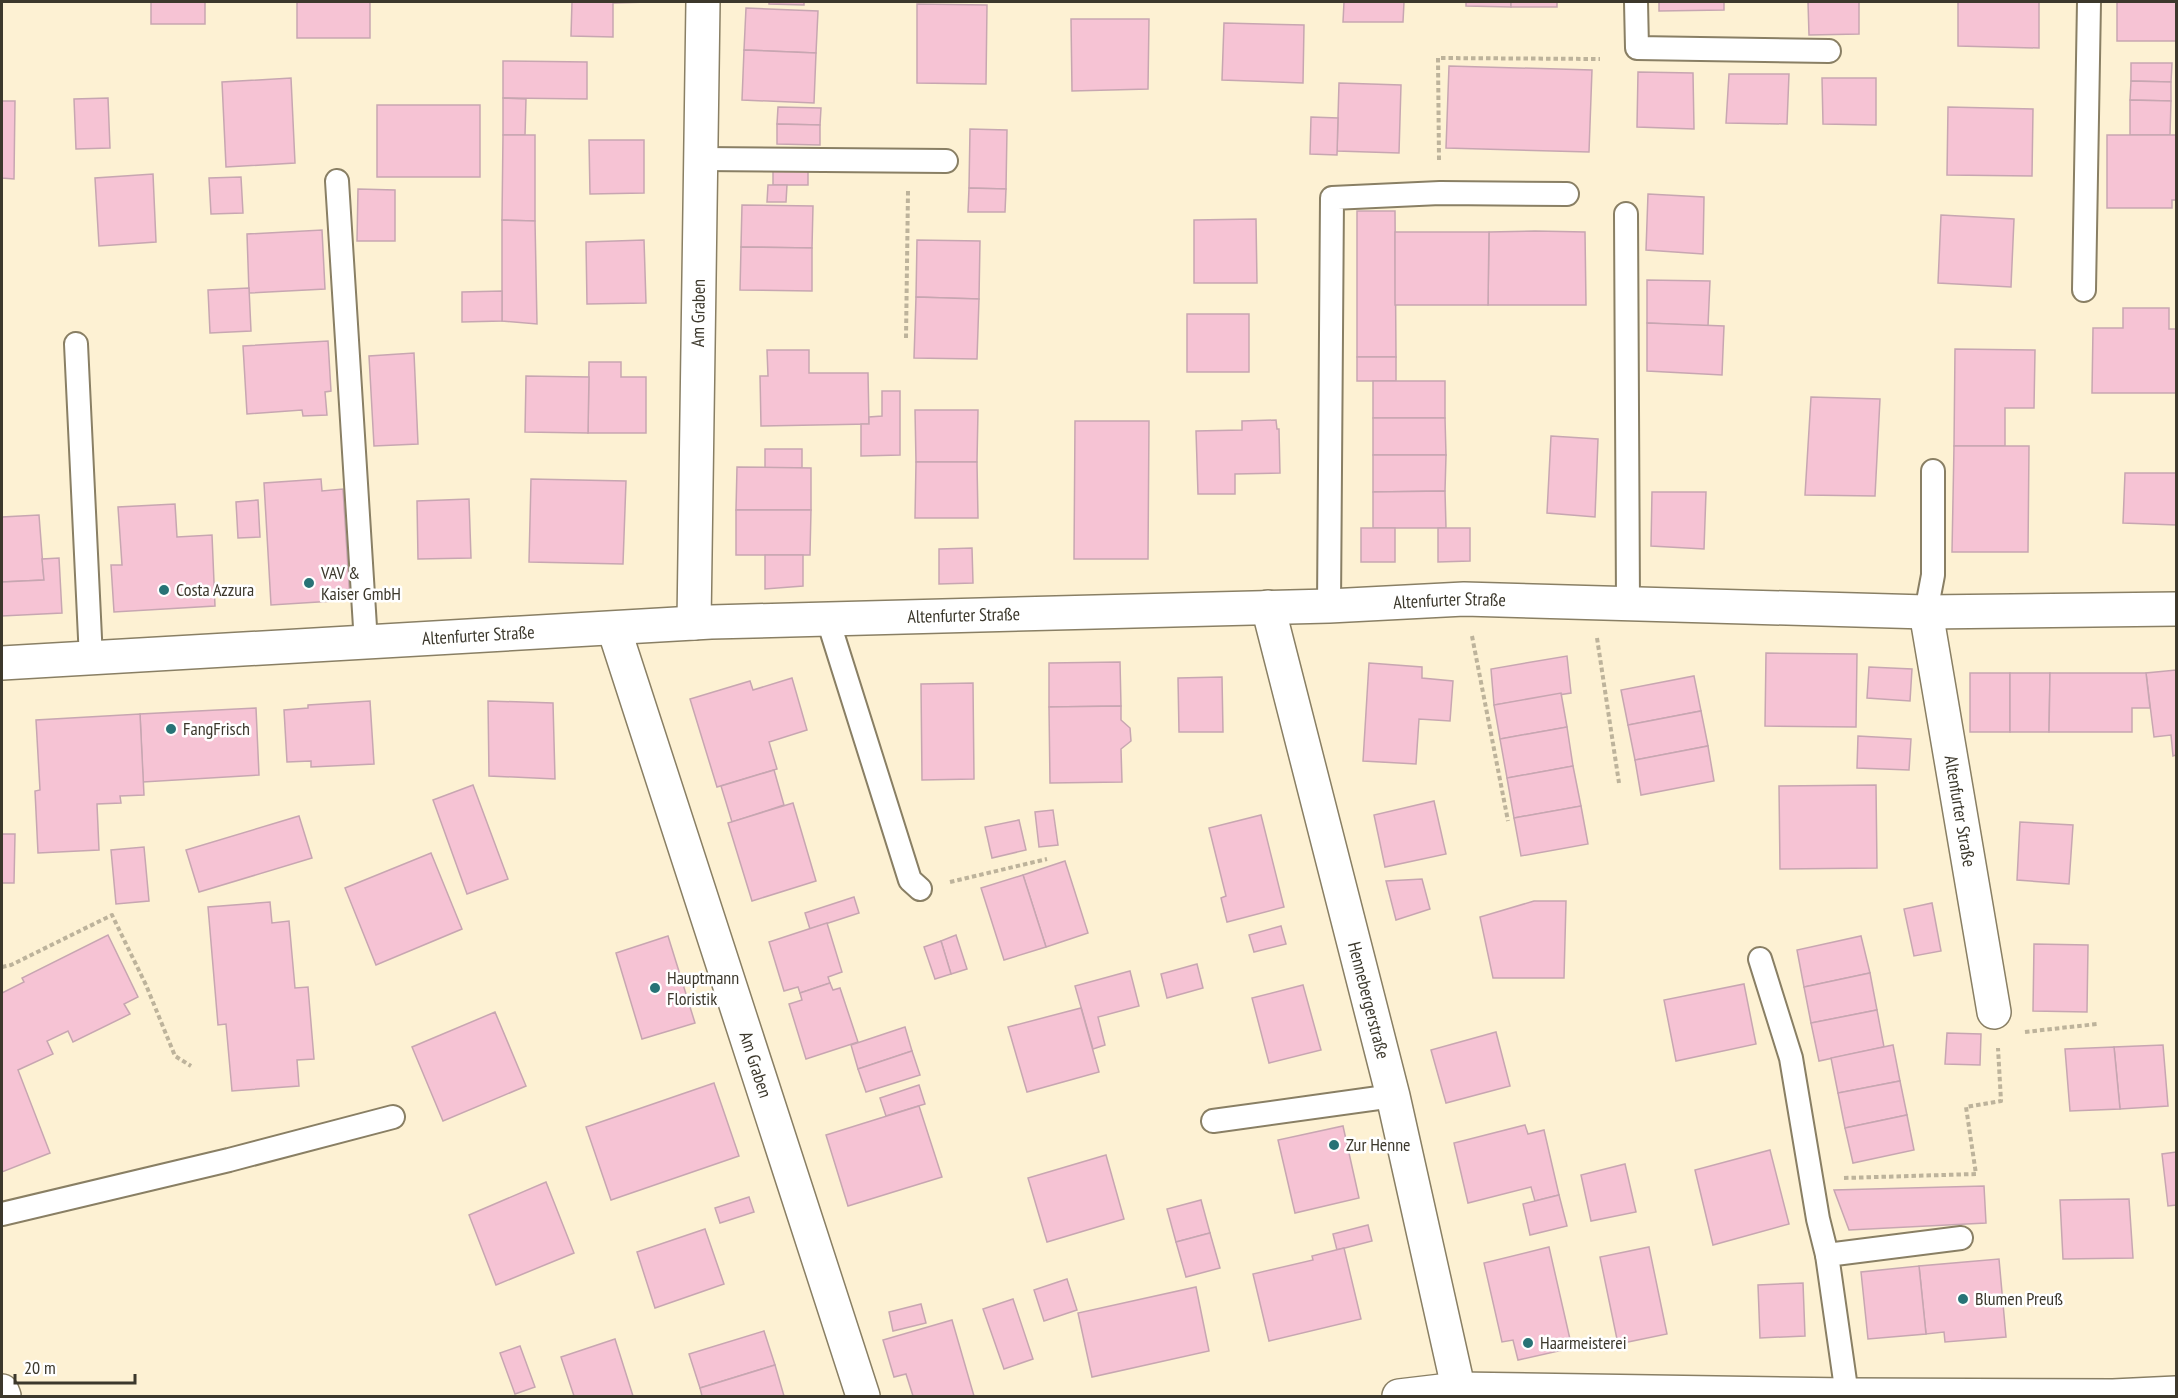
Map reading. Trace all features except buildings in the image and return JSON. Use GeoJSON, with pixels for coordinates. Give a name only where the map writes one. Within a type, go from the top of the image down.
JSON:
{"type":"FeatureCollection","features":[{"type":"Feature","properties":{"kind":"street","name":"Am Graben"},"geometry":{"type":"LineString","coordinates":[[694,623],[703,2]]}},
{"type":"Feature","properties":{"kind":"street","name":"Altenfurter Straße"},"geometry":{"type":"LineString","coordinates":[[2,663],[694,623],[1329,606],[1464,600],[1628,602],[1926,612],[2176,609]]}},
{"type":"Feature","properties":{"kind":"street","name":"Hennebergerstraße"},"geometry":{"type":"LineString","coordinates":[[1268,607],[1393,1096],[1459,1393]]}},
{"type":"Feature","properties":{"kind":"street","name":"Altenfurter Straße"},"geometry":{"type":"LineString","coordinates":[[1926,612],[1996,1024]]}},
{"type":"Feature","properties":{"kind":"street","name":"Am Graben"},"geometry":{"type":"LineString","coordinates":[[614,629],[863,1396]]}},
{"type":"Feature","properties":{"kind":"street"},"geometry":{"type":"LineString","coordinates":[[2,1391],[4,1396]]}},
{"type":"Feature","properties":{"kind":"street"},"geometry":{"type":"LineString","coordinates":[[1399,1396],[1459,1393],[2113,1396],[2176,1393]]}},
{"type":"Feature","properties":{"kind":"lane"},"geometry":{"type":"LineString","coordinates":[[1636,2],[1637,48],[1829,51]]}},
{"type":"Feature","properties":{"kind":"lane"},"geometry":{"type":"LineString","coordinates":[[2084,290],[2089,2]]}},
{"type":"Feature","properties":{"kind":"lane"},"geometry":{"type":"LineString","coordinates":[[701,159],[946,161]]}},
{"type":"Feature","properties":{"kind":"lane"},"geometry":{"type":"LineString","coordinates":[[337,181],[366,643]]}},
{"type":"Feature","properties":{"kind":"lane"},"geometry":{"type":"LineString","coordinates":[[1329,606],[1332,198],[1440,193],[1567,194]]}},
{"type":"Feature","properties":{"kind":"lane"},"geometry":{"type":"LineString","coordinates":[[1626,214],[1628,602]]}},
{"type":"Feature","properties":{"kind":"lane"},"geometry":{"type":"LineString","coordinates":[[76,344],[91,659]]}},
{"type":"Feature","properties":{"kind":"lane"},"geometry":{"type":"LineString","coordinates":[[1926,612],[1933,574],[1933,471]]}},
{"type":"Feature","properties":{"kind":"lane"},"geometry":{"type":"LineString","coordinates":[[828,620],[910,880],[920,889]]}},
{"type":"Feature","properties":{"kind":"lane"},"geometry":{"type":"LineString","coordinates":[[1760,959],[1791,1058],[1827,1256],[1847,1395]]}},
{"type":"Feature","properties":{"kind":"lane"},"geometry":{"type":"LineString","coordinates":[[1213,1121],[1393,1096]]}},
{"type":"Feature","properties":{"kind":"lane"},"geometry":{"type":"LineString","coordinates":[[2,1214],[393,1118]]}},
{"type":"Feature","properties":{"kind":"lane"},"geometry":{"type":"LineString","coordinates":[[1827,1256],[1961,1238]]}},
{"type":"Feature","properties":{"kind":"path"},"geometry":{"type":"LineString","coordinates":[[1440,193],[1438,58],[1600,59]]}},
{"type":"Feature","properties":{"kind":"path"},"geometry":{"type":"LineString","coordinates":[[906,338],[908,161]]}},
{"type":"Feature","properties":{"kind":"path"},"geometry":{"type":"LineString","coordinates":[[1464,600],[1508,821]]}},
{"type":"Feature","properties":{"kind":"path"},"geometry":{"type":"LineString","coordinates":[[1591,603],[1619,783]]}},
{"type":"Feature","properties":{"kind":"path"},"geometry":{"type":"LineString","coordinates":[[920,889],[1047,858]]}},
{"type":"Feature","properties":{"kind":"path"},"geometry":{"type":"LineString","coordinates":[[2,967],[11,965],[112,915],[146,985],[175,1056],[191,1066]]}},
{"type":"Feature","properties":{"kind":"path"},"geometry":{"type":"LineString","coordinates":[[1840,1167],[1843,1178],[1976,1174],[1966,1107],[2001,1101],[1996,1024],[2097,1024]]}},
{"type":"Feature","properties":{"kind":"place","name":"VAV & Kaiser GmbH"},"geometry":{"type":"Point","coordinates":[309,583]}},
{"type":"Feature","properties":{"kind":"place","name":"Costa Azzura"},"geometry":{"type":"Point","coordinates":[164,590]}},
{"type":"Feature","properties":{"kind":"place","name":"FangFrisch"},"geometry":{"type":"Point","coordinates":[171,729]}},
{"type":"Feature","properties":{"kind":"place","name":"Hauptmann Floristik"},"geometry":{"type":"Point","coordinates":[655,988]}},
{"type":"Feature","properties":{"kind":"place","name":"Zur Henne"},"geometry":{"type":"Point","coordinates":[1334,1145]}},
{"type":"Feature","properties":{"kind":"place","name":"Blumen Preuß"},"geometry":{"type":"Point","coordinates":[1963,1299]}},
{"type":"Feature","properties":{"kind":"place","name":"Haarmeisterei"},"geometry":{"type":"Point","coordinates":[1528,1343]}}]}
